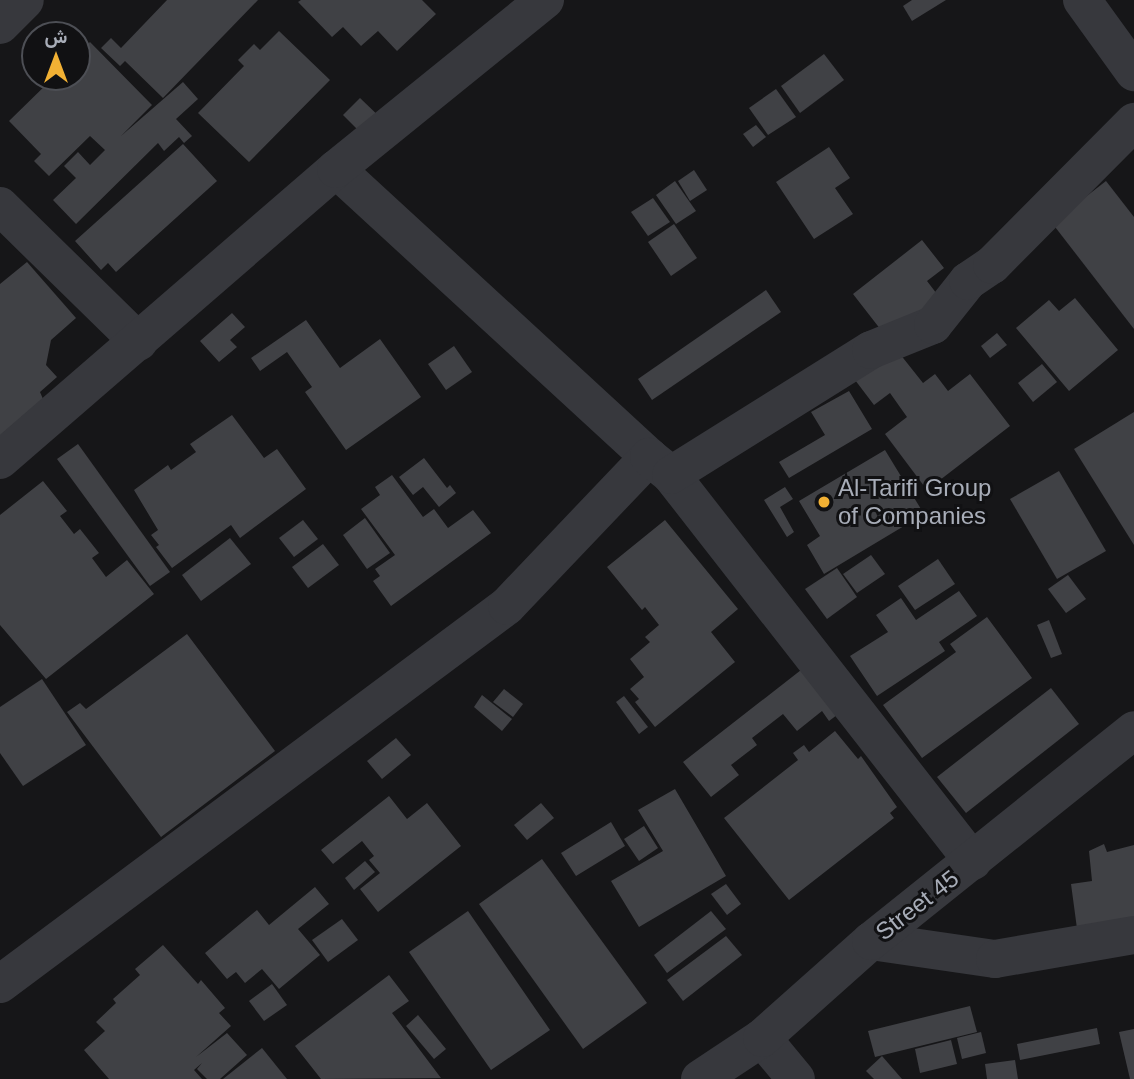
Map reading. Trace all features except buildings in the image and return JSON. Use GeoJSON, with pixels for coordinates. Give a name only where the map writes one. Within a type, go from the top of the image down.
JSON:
{"type":"FeatureCollection","features":[{"type":"Feature","properties":{"kind":"street"},"geometry":{"type":"LineString","coordinates":[[0,24],[25,0]]}},
{"type":"Feature","properties":{"kind":"street"},"geometry":{"type":"LineString","coordinates":[[0,460],[336,169],[545,0]]}},
{"type":"Feature","properties":{"kind":"street"},"geometry":{"type":"LineString","coordinates":[[1082,0],[1134,72]]}},
{"type":"Feature","properties":{"kind":"street"},"geometry":{"type":"LineString","coordinates":[[0,984],[374,702],[448,653],[507,606],[660,466],[871,349],[933,325],[968,281],[992,265],[1134,122]]}},
{"type":"Feature","properties":{"kind":"street"},"geometry":{"type":"LineString","coordinates":[[336,169],[660,466],[973,861]]}},
{"type":"Feature","properties":{"kind":"street"},"geometry":{"type":"LineString","coordinates":[[0,205],[139,342]]}},
{"type":"Feature","properties":{"kind":"street","name":"Street 45"},"geometry":{"type":"LineString","coordinates":[[700,1079],[762,1038],[871,941],[1134,730]]}},
{"type":"Feature","properties":{"kind":"street"},"geometry":{"type":"LineString","coordinates":[[871,941],[995,959],[1134,935]]}},
{"type":"Feature","properties":{"kind":"street"},"geometry":{"type":"LineString","coordinates":[[762,1038],[796,1079]]}},
{"type":"Feature","properties":{"kind":"place","name":"Al-Tarifi Group of Companies"},"geometry":{"type":"Point","coordinates":[824,502]}}]}
